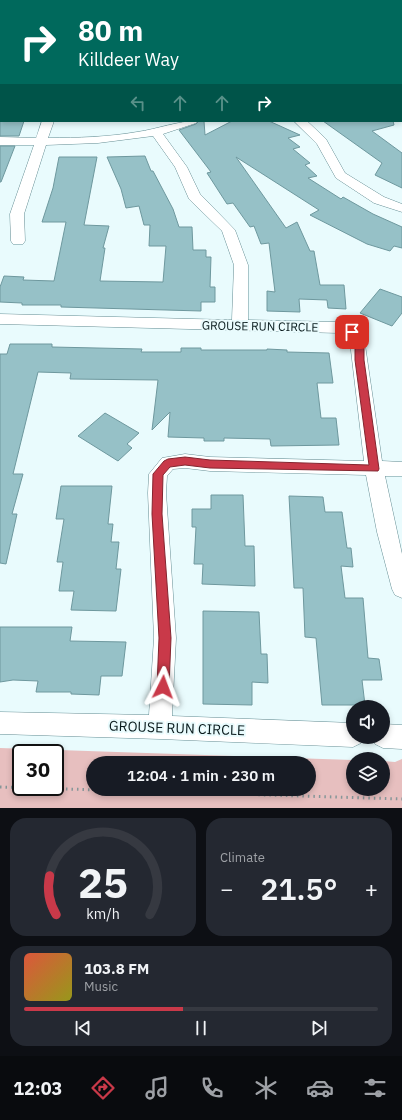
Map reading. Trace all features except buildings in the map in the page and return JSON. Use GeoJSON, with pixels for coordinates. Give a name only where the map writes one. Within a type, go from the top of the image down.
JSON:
{"type":"FeatureCollection","features":[{"type":"Feature","properties":{"kind":"street"},"geometry":{"type":"LineString","coordinates":[[18,241],[17,214],[48,122]]}},
{"type":"Feature","properties":{"kind":"street"},"geometry":{"type":"LineString","coordinates":[[0,141],[107,139],[156,132],[189,122]]}},
{"type":"Feature","properties":{"kind":"street"},"geometry":{"type":"LineString","coordinates":[[301,122],[322,142],[340,175],[379,200],[402,208]]}},
{"type":"Feature","properties":{"kind":"street"},"geometry":{"type":"LineString","coordinates":[[156,132],[181,167],[194,196],[228,230],[241,265],[240,326]]}},
{"type":"Feature","properties":{"kind":"street","name":"GROUSE RUN CIRCLE"},"geometry":{"type":"LineString","coordinates":[[0,319],[26,321],[338,327],[352,332],[359,342],[359,360],[374,469],[386,532],[402,589]]}},
{"type":"Feature","properties":{"kind":"street"},"geometry":{"type":"LineString","coordinates":[[160,727],[165,638],[157,514],[158,474],[168,463],[185,461],[210,464],[402,469]]}},
{"type":"Feature","properties":{"kind":"street","name":"GROUSE RUN CIRCLE"},"geometry":{"type":"LineString","coordinates":[[0,723],[160,727],[346,735]]}},
{"type":"Feature","properties":{"kind":"street"},"geometry":{"type":"LineString","coordinates":[[390,736],[402,737]]}},
{"type":"Feature","properties":{"kind":"path"},"geometry":{"type":"LineString","coordinates":[[0,787],[402,799]]}},
{"type":"Feature","properties":{"kind":"shaded area"},"geometry":{"type":"Polygon","coordinates":[[[0,748],[12,748],[12,796],[64,796],[64,750],[235,756],[86,756],[86,796],[316,796],[316,759],[346,760],[346,796],[390,796],[390,762],[395,762],[402,759],[402,808],[0,808],[0,748]]]}},
{"type":"Feature","properties":{"kind":"route"},"geometry":{"type":"LineString","coordinates":[[163,687],[165,638],[157,514],[158,474],[168,463],[185,461],[210,464],[374,469],[359,360],[359,342],[352,332]]}}]}
